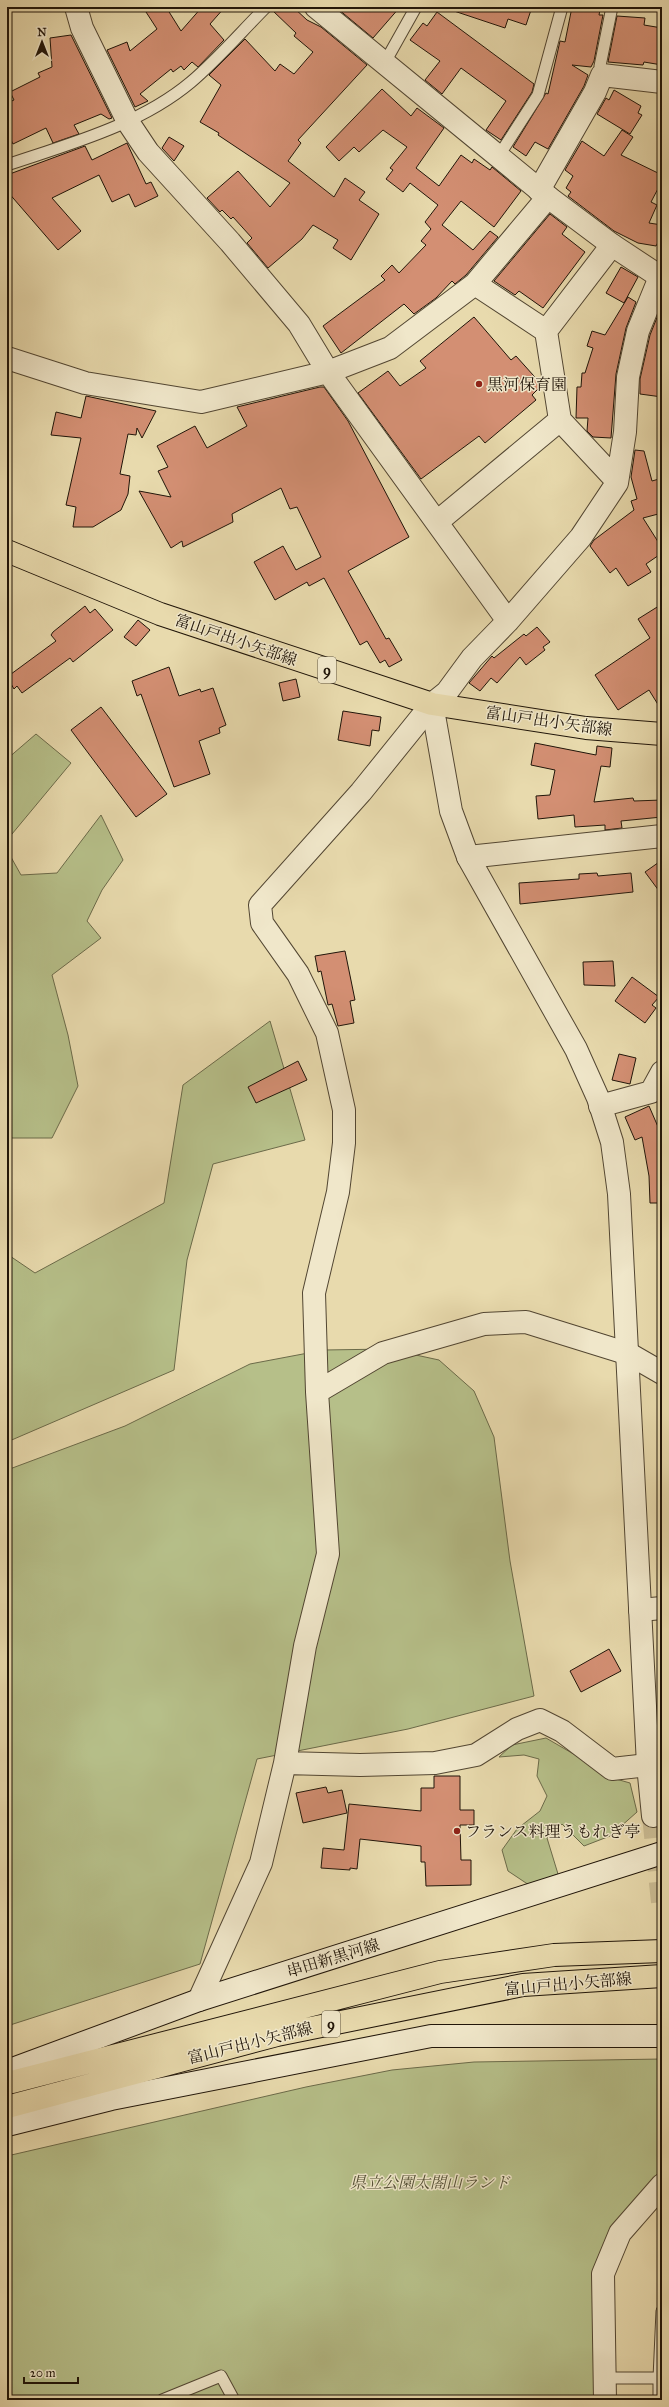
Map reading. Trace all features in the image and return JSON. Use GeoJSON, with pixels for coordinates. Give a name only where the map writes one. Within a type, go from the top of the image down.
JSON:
{"type":"FeatureCollection","features":[{"type":"Feature","properties":{"kind":"main road","name":"富山戸出小矢部線"},"geometry":{"type":"LineString","coordinates":[[7,551],[160,614],[432,704],[586,728],[662,734]]}},
{"type":"Feature","properties":{"kind":"main road","name":"富山戸出小矢部線"},"geometry":{"type":"LineString","coordinates":[[9,2079],[440,1972],[554,1955],[662,1951]]}},
{"type":"Feature","properties":{"kind":"main road","name":"富山戸出小矢部線"},"geometry":{"type":"LineString","coordinates":[[7,2107],[277,2035],[523,1985],[662,1976]]}},
{"type":"Feature","properties":{"kind":"street"},"geometry":{"type":"LineString","coordinates":[[76,7],[82,28],[128,122],[148,152],[230,242],[298,324],[328,372],[508,620]]}},
{"type":"Feature","properties":{"kind":"street"},"geometry":{"type":"LineString","coordinates":[[199,2000],[261,1863],[285,1763],[305,1646],[328,1554],[317,1392],[314,1293],[338,1192],[344,1143],[344,1110],[327,1033],[298,974],[262,923],[260,905],[361,792],[432,704],[447,692],[472,658],[508,620],[581,537],[617,481],[626,432],[628,377],[638,331],[661,278],[612,245],[544,194],[316,7]]}},
{"type":"Feature","properties":{"kind":"street"},"geometry":{"type":"LineString","coordinates":[[7,358],[85,382],[201,402],[328,372],[390,348],[475,284],[544,194],[602,75],[662,82]]}},
{"type":"Feature","properties":{"kind":"street"},"geometry":{"type":"LineString","coordinates":[[612,245],[546,331],[560,420],[617,481]]}},
{"type":"Feature","properties":{"kind":"street"},"geometry":{"type":"LineString","coordinates":[[475,284],[546,331]]}},
{"type":"Feature","properties":{"kind":"street"},"geometry":{"type":"LineString","coordinates":[[437,522],[560,420]]}},
{"type":"Feature","properties":{"kind":"street"},"geometry":{"type":"LineString","coordinates":[[432,704],[451,811],[468,857],[576,1049],[600,1106],[612,1142],[619,1194],[629,1354],[640,1610],[653,1752],[653,1816]]}},
{"type":"Feature","properties":{"kind":"street"},"geometry":{"type":"LineString","coordinates":[[468,857],[662,836]]}},
{"type":"Feature","properties":{"kind":"street"},"geometry":{"type":"LineString","coordinates":[[600,1106],[651,1092],[662,1072]]}},
{"type":"Feature","properties":{"kind":"street"},"geometry":{"type":"LineString","coordinates":[[317,1392],[382,1353],[484,1324],[526,1322],[629,1354],[662,1373]]}},
{"type":"Feature","properties":{"kind":"street"},"geometry":{"type":"LineString","coordinates":[[640,1610],[662,1608]]}},
{"type":"Feature","properties":{"kind":"street"},"geometry":{"type":"LineString","coordinates":[[285,1763],[360,1765],[435,1763],[476,1755],[517,1729],[540,1720],[562,1731],[612,1769],[653,1752]]}},
{"type":"Feature","properties":{"kind":"street","name":"串田新黒河線"},"geometry":{"type":"LineString","coordinates":[[9,2079],[199,2000],[662,1853]]}},
{"type":"Feature","properties":{"kind":"street"},"geometry":{"type":"LineString","coordinates":[[7,2125],[111,2099],[431,2036],[662,2036]]}},
{"type":"Feature","properties":{"kind":"street"},"geometry":{"type":"LineString","coordinates":[[605,2400],[603,2274],[620,2233],[662,2185]]}},
{"type":"Feature","properties":{"kind":"lane"},"geometry":{"type":"LineString","coordinates":[[7,165],[128,122],[190,82],[266,7]]}},
{"type":"Feature","properties":{"kind":"lane"},"geometry":{"type":"LineString","coordinates":[[384,64],[416,7]]}},
{"type":"Feature","properties":{"kind":"lane"},"geometry":{"type":"LineString","coordinates":[[498,157],[538,95],[562,7]]}},
{"type":"Feature","properties":{"kind":"lane"},"geometry":{"type":"LineString","coordinates":[[602,75],[600,66],[612,7]]}},
{"type":"Feature","properties":{"kind":"lane"},"geometry":{"type":"LineString","coordinates":[[659,2400],[662,2311]]}},
{"type":"Feature","properties":{"kind":"lane"},"geometry":{"type":"LineString","coordinates":[[162,2400],[221,2376],[234,2400]]}},
{"type":"Feature","properties":{"kind":"lane"},"geometry":{"type":"LineString","coordinates":[[605,2378],[659,2378]]}},
{"type":"Feature","properties":{"kind":"green space"},"geometry":{"type":"Polygon","coordinates":[[[36,734],[71,763],[7,840],[7,759],[36,734]]]}},
{"type":"Feature","properties":{"kind":"green space"},"geometry":{"type":"Polygon","coordinates":[[[101,815],[123,860],[102,890],[87,921],[101,938],[52,975],[68,1035],[78,1086],[52,1138],[7,1138],[7,850],[21,875],[57,873],[101,815]]]}},
{"type":"Feature","properties":{"kind":"green space"},"geometry":{"type":"Polygon","coordinates":[[[270,1021],[305,1140],[213,1164],[187,1260],[174,1370],[7,1442],[7,1254],[35,1273],[164,1203],[183,1085],[270,1021]]]}},
{"type":"Feature","properties":{"kind":"green space"},"geometry":{"type":"Polygon","coordinates":[[[388,1349],[439,1360],[474,1391],[494,1437],[510,1561],[534,1696],[408,1729],[257,1759],[200,1964],[7,2026],[7,1470],[125,1426],[250,1364],[324,1350],[388,1349]]]}},
{"type":"Feature","properties":{"kind":"green space"},"geometry":{"type":"Polygon","coordinates":[[[546,1738],[577,1756],[602,1775],[630,1783],[637,1812],[610,1836],[584,1846],[562,1824],[547,1838],[558,1874],[529,1885],[508,1871],[502,1850],[517,1829],[540,1811],[547,1796],[537,1776],[539,1759],[524,1755],[499,1757],[512,1745],[546,1738]]]}},
{"type":"Feature","properties":{"kind":"green space","name":"県立公園太閤山ランド"},"geometry":{"type":"Polygon","coordinates":[[[662,2059],[662,2177],[612,2230],[596,2400],[7,2400],[7,2156],[306,2087],[392,2070],[474,2062],[662,2059]]]}},
{"type":"Feature","properties":{"kind":"building"},"geometry":{"type":"Polygon","coordinates":[[[154,7],[166,7],[181,31],[202,7],[225,7],[210,24],[224,40],[198,67],[192,62],[184,70],[181,66],[173,72],[171,69],[140,94],[148,101],[135,107],[107,50],[127,42],[130,51],[157,29],[146,12],[154,7]]]}},
{"type":"Feature","properties":{"kind":"building"},"geometry":{"type":"Polygon","coordinates":[[[273,7],[293,7],[307,20],[321,27],[367,65],[298,140],[301,143],[288,161],[334,197],[345,178],[365,192],[359,200],[379,214],[351,260],[333,248],[338,240],[313,225],[302,239],[268,268],[247,243],[252,238],[233,217],[231,219],[222,210],[220,212],[207,198],[238,171],[270,207],[290,183],[218,135],[219,133],[200,122],[221,85],[209,75],[245,39],[275,71],[280,64],[294,74],[313,52],[294,36],[296,33],[272,10],[273,7]]]}},
{"type":"Feature","properties":{"kind":"building"},"geometry":{"type":"Polygon","coordinates":[[[339,7],[400,7],[373,38],[338,9],[339,7]]]}},
{"type":"Feature","properties":{"kind":"building"},"geometry":{"type":"Polygon","coordinates":[[[452,7],[532,7],[526,25],[508,19],[505,28],[451,10],[452,7]]]}},
{"type":"Feature","properties":{"kind":"building"},"geometry":{"type":"Polygon","coordinates":[[[572,7],[600,10],[599,15],[603,15],[594,61],[591,67],[572,65],[588,75],[584,86],[548,149],[535,142],[526,156],[513,147],[546,93],[548,94],[560,41],[565,42],[572,7]]]}},
{"type":"Feature","properties":{"kind":"building"},"geometry":{"type":"Polygon","coordinates":[[[437,12],[534,84],[532,92],[501,140],[486,130],[506,101],[461,68],[442,94],[425,80],[440,61],[410,40],[423,23],[427,26],[437,12]]]}},
{"type":"Feature","properties":{"kind":"building"},"geometry":{"type":"Polygon","coordinates":[[[617,16],[645,18],[644,25],[662,28],[662,65],[644,62],[643,65],[608,62],[617,16]]]}},
{"type":"Feature","properties":{"kind":"building"},"geometry":{"type":"Polygon","coordinates":[[[71,35],[112,118],[109,119],[101,114],[74,125],[79,134],[53,143],[46,128],[13,144],[7,132],[7,103],[14,100],[10,92],[40,77],[38,73],[52,67],[50,38],[71,35]]]}},
{"type":"Feature","properties":{"kind":"building"},"geometry":{"type":"Polygon","coordinates":[[[382,89],[411,116],[417,108],[444,128],[416,168],[439,186],[461,155],[472,163],[474,159],[490,170],[492,167],[521,191],[494,227],[461,201],[442,225],[473,250],[490,231],[498,237],[466,275],[455,284],[452,281],[436,298],[414,314],[404,304],[341,353],[323,326],[385,280],[381,276],[392,265],[399,273],[426,245],[421,241],[431,229],[425,222],[438,205],[410,183],[403,192],[386,179],[393,170],[390,168],[407,147],[383,130],[359,152],[354,147],[339,161],[326,147],[382,89]]]}},
{"type":"Feature","properties":{"kind":"building"},"geometry":{"type":"Polygon","coordinates":[[[614,90],[641,106],[638,113],[642,115],[630,134],[597,114],[606,98],[609,100],[614,90]]]}},
{"type":"Feature","properties":{"kind":"building"},"geometry":{"type":"Polygon","coordinates":[[[622,130],[633,137],[621,155],[662,175],[662,181],[651,202],[657,205],[649,223],[662,225],[662,235],[656,246],[638,243],[614,231],[568,196],[571,192],[566,188],[573,176],[565,170],[582,141],[604,156],[622,130]]]}},
{"type":"Feature","properties":{"kind":"building"},"geometry":{"type":"Polygon","coordinates":[[[169,137],[184,146],[174,161],[162,148],[169,137]]]}},
{"type":"Feature","properties":{"kind":"building"},"geometry":{"type":"Polygon","coordinates":[[[127,143],[146,184],[151,182],[158,196],[135,207],[129,194],[112,202],[99,175],[52,198],[81,231],[58,250],[7,191],[7,175],[85,146],[92,160],[127,143]]]}},
{"type":"Feature","properties":{"kind":"building"},"geometry":{"type":"Polygon","coordinates":[[[550,214],[567,227],[562,234],[585,252],[543,308],[519,291],[515,295],[494,281],[550,214]]]}},
{"type":"Feature","properties":{"kind":"building"},"geometry":{"type":"Polygon","coordinates":[[[621,267],[638,277],[624,303],[606,293],[621,267]]]}},
{"type":"Feature","properties":{"kind":"building"},"geometry":{"type":"Polygon","coordinates":[[[628,297],[636,302],[626,328],[616,374],[611,438],[593,437],[587,431],[588,418],[576,418],[577,387],[581,387],[582,373],[585,373],[593,348],[587,346],[592,331],[605,335],[628,297]]]}},
{"type":"Feature","properties":{"kind":"building"},"geometry":{"type":"Polygon","coordinates":[[[658,315],[662,317],[662,397],[640,394],[640,379],[650,335],[658,315]]]}},
{"type":"Feature","properties":{"kind":"building"},"geometry":{"type":"Polygon","coordinates":[[[474,317],[511,360],[516,356],[542,385],[532,395],[536,400],[485,443],[479,436],[421,479],[358,393],[388,371],[400,386],[426,368],[420,361],[474,317]]]}},
{"type":"Feature","properties":{"kind":"building"},"geometry":{"type":"Polygon","coordinates":[[[324,387],[348,421],[409,537],[348,571],[386,639],[389,638],[402,660],[389,667],[385,660],[380,663],[367,641],[360,645],[324,578],[309,586],[307,582],[275,600],[254,562],[283,546],[296,570],[321,557],[297,507],[290,509],[281,488],[232,514],[233,522],[183,547],[182,541],[171,548],[139,491],[171,497],[158,471],[168,467],[157,446],[195,426],[207,448],[247,426],[237,407],[324,387]]]}},
{"type":"Feature","properties":{"kind":"building"},"geometry":{"type":"Polygon","coordinates":[[[86,396],[156,411],[142,438],[137,428],[136,435],[128,434],[120,474],[130,476],[128,494],[121,510],[93,527],[73,527],[76,507],[66,505],[81,438],[51,435],[56,412],[81,418],[86,396]]]}},
{"type":"Feature","properties":{"kind":"building"},"geometry":{"type":"Polygon","coordinates":[[[635,450],[644,451],[652,481],[659,479],[662,488],[662,513],[643,518],[662,548],[662,553],[646,564],[651,572],[628,586],[616,568],[610,573],[590,546],[594,540],[634,510],[631,501],[637,499],[631,477],[635,450]]]}},
{"type":"Feature","properties":{"kind":"building"},"geometry":{"type":"Polygon","coordinates":[[[662,604],[662,711],[649,690],[618,710],[595,675],[650,638],[638,619],[662,604]]]}},
{"type":"Feature","properties":{"kind":"building"},"geometry":{"type":"Polygon","coordinates":[[[85,606],[90,613],[95,609],[113,630],[73,662],[70,658],[22,693],[17,686],[14,689],[7,677],[56,641],[51,635],[53,632],[85,606]]]}},
{"type":"Feature","properties":{"kind":"building"},"geometry":{"type":"Polygon","coordinates":[[[138,620],[150,630],[136,646],[124,637],[138,620]]]}},
{"type":"Feature","properties":{"kind":"building"},"geometry":{"type":"Polygon","coordinates":[[[537,627],[550,642],[543,647],[545,650],[526,665],[520,657],[497,683],[491,678],[480,691],[469,683],[492,656],[494,658],[524,634],[526,636],[537,627]]]}},
{"type":"Feature","properties":{"kind":"building"},"geometry":{"type":"Polygon","coordinates":[[[169,667],[179,696],[200,689],[201,692],[213,688],[226,725],[219,728],[220,733],[199,741],[210,774],[174,787],[141,694],[137,696],[132,681],[169,667]]]}},
{"type":"Feature","properties":{"kind":"building"},"geometry":{"type":"Polygon","coordinates":[[[296,679],[300,697],[283,701],[279,683],[296,679]]]}},
{"type":"Feature","properties":{"kind":"building"},"geometry":{"type":"Polygon","coordinates":[[[101,707],[167,794],[136,817],[71,730],[101,707]]]}},
{"type":"Feature","properties":{"kind":"building"},"geometry":{"type":"Polygon","coordinates":[[[343,711],[381,717],[379,731],[372,730],[370,746],[338,740],[343,711]]]}},
{"type":"Feature","properties":{"kind":"building"},"geometry":{"type":"Polygon","coordinates":[[[535,743],[596,755],[597,746],[612,748],[610,767],[601,766],[594,802],[633,798],[634,801],[662,800],[662,817],[621,821],[622,828],[605,830],[605,825],[575,827],[574,815],[538,819],[536,796],[550,795],[555,770],[531,765],[535,743]]]}},
{"type":"Feature","properties":{"kind":"building"},"geometry":{"type":"Polygon","coordinates":[[[662,860],[662,895],[645,872],[662,860]]]}},
{"type":"Feature","properties":{"kind":"building"},"geometry":{"type":"Polygon","coordinates":[[[597,873],[598,876],[631,873],[633,892],[520,904],[519,883],[579,879],[579,874],[597,873]]]}},
{"type":"Feature","properties":{"kind":"building"},"geometry":{"type":"Polygon","coordinates":[[[345,951],[355,1000],[350,1001],[354,1023],[338,1026],[332,1004],[328,1005],[321,971],[318,972],[315,956],[345,951]]]}},
{"type":"Feature","properties":{"kind":"building"},"geometry":{"type":"Polygon","coordinates":[[[613,961],[615,986],[584,985],[583,962],[613,961]]]}},
{"type":"Feature","properties":{"kind":"building"},"geometry":{"type":"Polygon","coordinates":[[[632,977],[659,997],[652,1005],[656,1008],[645,1023],[615,1001],[632,977]]]}},
{"type":"Feature","properties":{"kind":"building"},"geometry":{"type":"Polygon","coordinates":[[[619,1054],[636,1058],[630,1084],[612,1080],[619,1054]]]}},
{"type":"Feature","properties":{"kind":"building"},"geometry":{"type":"Polygon","coordinates":[[[298,1061],[307,1080],[256,1103],[248,1087],[298,1061]]]}},
{"type":"Feature","properties":{"kind":"building"},"geometry":{"type":"Polygon","coordinates":[[[649,1106],[662,1136],[662,1203],[650,1203],[649,1176],[642,1137],[635,1140],[625,1117],[649,1106]]]}},
{"type":"Feature","properties":{"kind":"building"},"geometry":{"type":"Polygon","coordinates":[[[609,1649],[621,1671],[581,1692],[570,1671],[609,1649]]]}},
{"type":"Feature","properties":{"kind":"building"},"geometry":{"type":"Polygon","coordinates":[[[434,1776],[460,1776],[460,1810],[474,1810],[474,1825],[460,1825],[461,1860],[471,1860],[471,1885],[426,1886],[425,1862],[421,1862],[421,1846],[360,1839],[357,1869],[321,1868],[323,1848],[344,1850],[349,1804],[421,1811],[421,1788],[434,1788],[434,1776]]]}},
{"type":"Feature","properties":{"kind":"building"},"geometry":{"type":"Polygon","coordinates":[[[326,1787],[328,1793],[342,1790],[347,1813],[303,1823],[296,1793],[326,1787]]]}},
{"type":"Feature","properties":{"kind":"tunnel"},"geometry":{"type":"LineString","coordinates":[[653,1816],[662,1902]]}},
{"type":"Feature","properties":{"kind":"place","name":"黒河保育園"},"geometry":{"type":"Point","coordinates":[479,384]}},
{"type":"Feature","properties":{"kind":"place","name":"フランス料理うもれぎ亭"},"geometry":{"type":"Point","coordinates":[457,1831]}}]}
